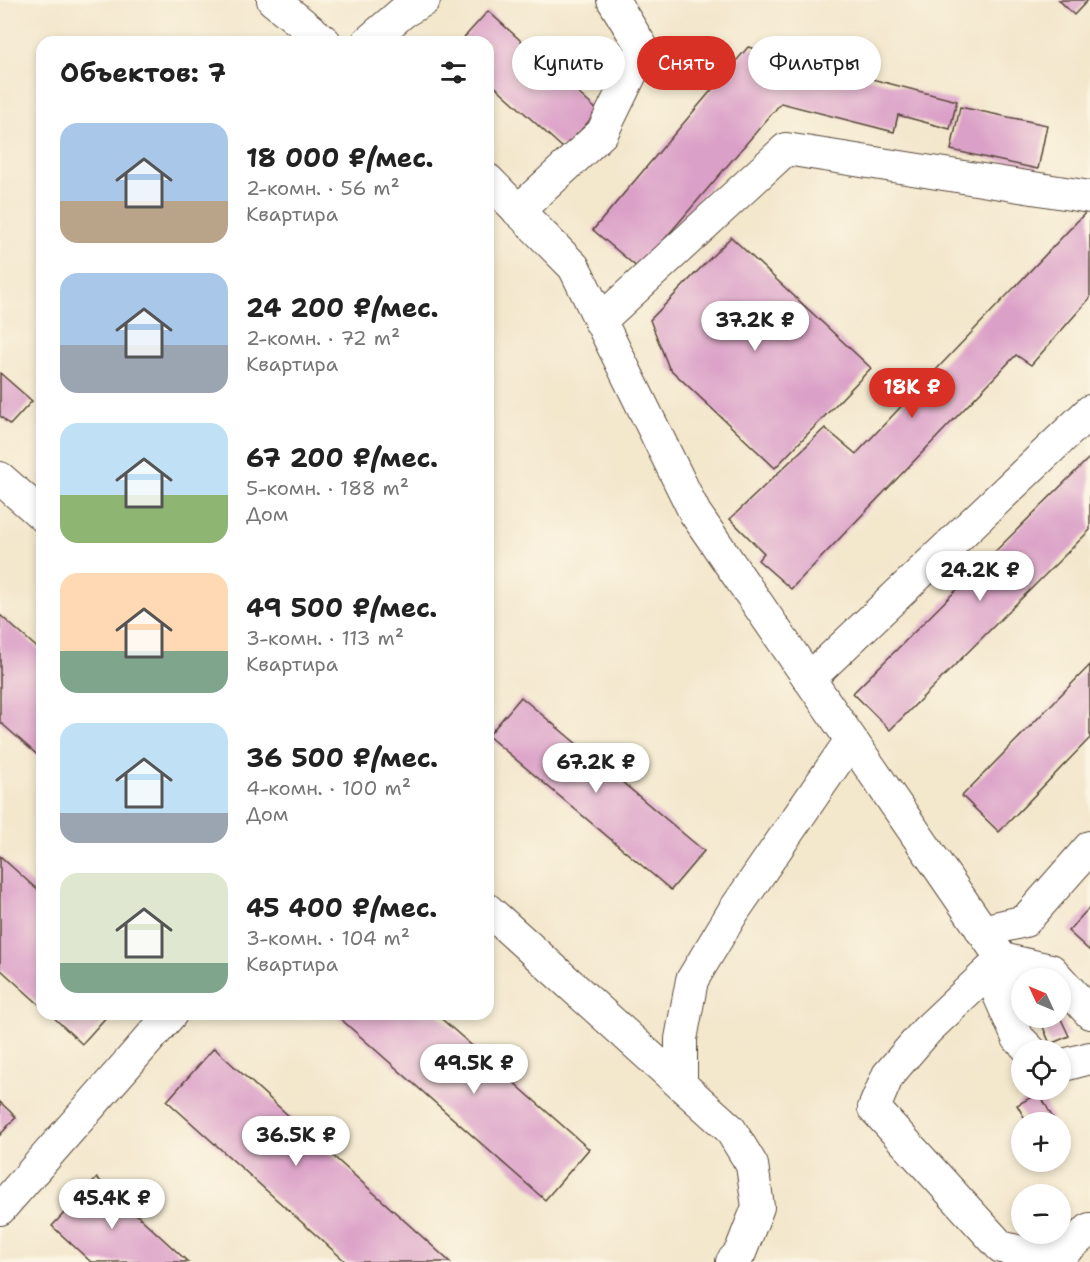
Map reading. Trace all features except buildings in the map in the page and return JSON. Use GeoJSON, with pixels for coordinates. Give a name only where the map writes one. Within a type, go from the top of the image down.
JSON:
{"type":"FeatureCollection","features":[{"type":"Feature","properties":{"kind":"lane"},"geometry":{"type":"LineString","coordinates":[[273,0],[318,36]]}},
{"type":"Feature","properties":{"kind":"lane"},"geometry":{"type":"LineString","coordinates":[[375,36],[403,12],[424,0]]}},
{"type":"Feature","properties":{"kind":"lane"},"geometry":{"type":"LineString","coordinates":[[518,211],[602,133],[643,49],[613,0]]}},
{"type":"Feature","properties":{"kind":"lane"},"geometry":{"type":"LineString","coordinates":[[600,321],[786,149],[1090,197]]}},
{"type":"Feature","properties":{"kind":"lane"},"geometry":{"type":"LineString","coordinates":[[494,186],[574,267],[695,513],[1002,959],[999,995],[1019,1040]]}},
{"type":"Feature","properties":{"kind":"lane"},"geometry":{"type":"LineString","coordinates":[[809,679],[1090,411]]}},
{"type":"Feature","properties":{"kind":"lane"},"geometry":{"type":"LineString","coordinates":[[0,478],[36,510]]}},
{"type":"Feature","properties":{"kind":"lane"},"geometry":{"type":"LineString","coordinates":[[681,1082],[681,1039],[692,980],[733,912],[851,740]]}},
{"type":"Feature","properties":{"kind":"lane"},"geometry":{"type":"LineString","coordinates":[[982,931],[1024,921],[1090,847]]}},
{"type":"Feature","properties":{"kind":"lane"},"geometry":{"type":"LineString","coordinates":[[494,915],[681,1082],[730,1129],[752,1165],[758,1207],[740,1253],[732,1262]]}},
{"type":"Feature","properties":{"kind":"lane"},"geometry":{"type":"LineString","coordinates":[[1002,959],[1042,968]]}},
{"type":"Feature","properties":{"kind":"lane"},"geometry":{"type":"LineString","coordinates":[[1002,959],[927,1030],[895,1066],[888,1075],[874,1108],[1000,1247],[1053,1260],[1090,1229]]}},
{"type":"Feature","properties":{"kind":"lane"},"geometry":{"type":"LineString","coordinates":[[1071,992],[1090,1013]]}},
{"type":"Feature","properties":{"kind":"lane"},"geometry":{"type":"LineString","coordinates":[[0,1209],[166,1020]]}},
{"type":"Feature","properties":{"kind":"lane"},"geometry":{"type":"LineString","coordinates":[[1071,1063],[1090,1058]]}}]}
